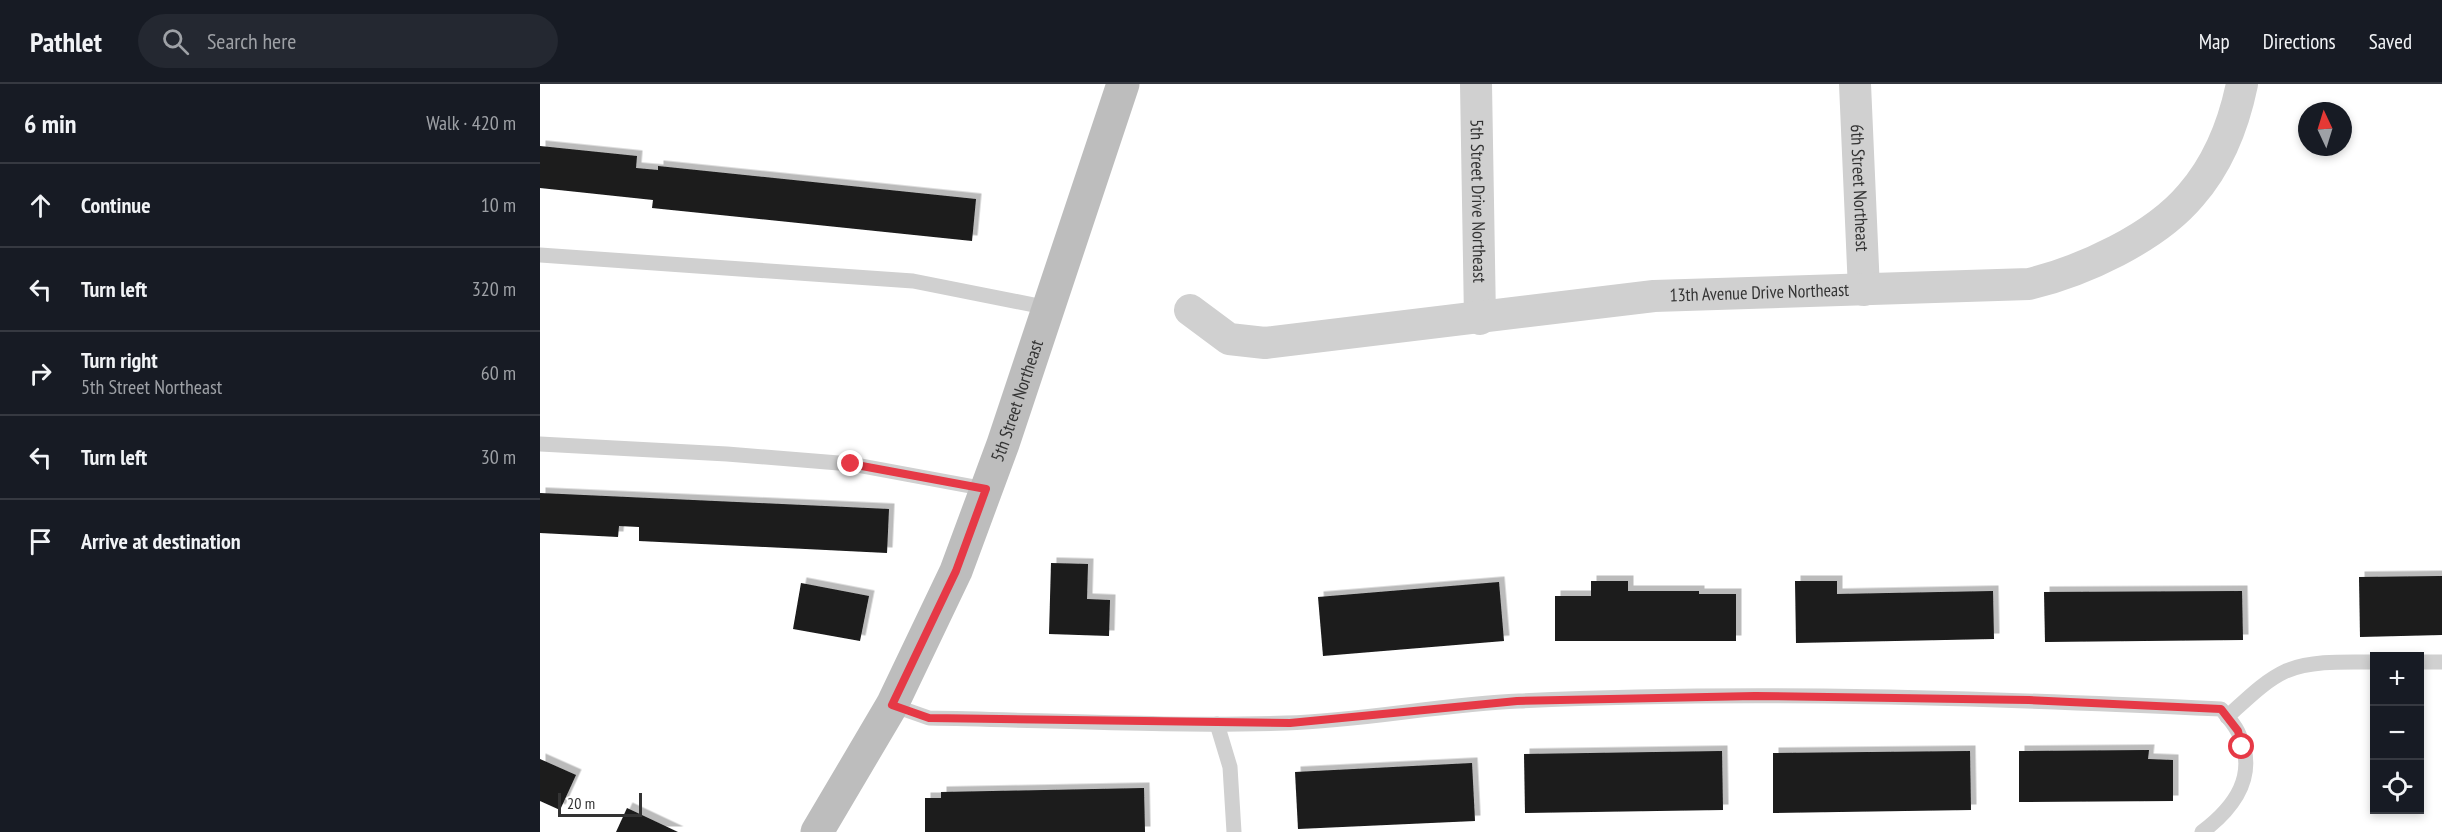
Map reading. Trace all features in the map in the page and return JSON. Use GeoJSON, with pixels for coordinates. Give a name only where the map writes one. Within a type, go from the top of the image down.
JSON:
{"type":"FeatureCollection","features":[{"type":"Feature","properties":{"kind":"street","name":"5th Street Northeast"},"geometry":{"type":"LineString","coordinates":[[817,832],[892,705],[956,571],[1123,84]]}},
{"type":"Feature","properties":{"kind":"street","name":"5th Street Drive Northeast"},"geometry":{"type":"LineString","coordinates":[[1476,84],[1480,319]]}},
{"type":"Feature","properties":{"kind":"street","name":"6th Street Northeast"},"geometry":{"type":"LineString","coordinates":[[1855,84],[1864,290]]}},
{"type":"Feature","properties":{"kind":"street","name":"13th Avenue Drive Northeast"},"geometry":{"type":"LineString","coordinates":[[1191,310],[1229,339],[1257,343],[1480,319],[1654,296],[2029,284],[2078,270],[2136,239],[2164,220],[2197,187],[2215,160],[2230,127],[2242,84]]}},
{"type":"Feature","properties":{"kind":"lane"},"geometry":{"type":"LineString","coordinates":[[540,255],[913,281],[1048,308]]}},
{"type":"Feature","properties":{"kind":"lane"},"geometry":{"type":"LineString","coordinates":[[540,444],[727,454],[851,464],[986,489]]}},
{"type":"Feature","properties":{"kind":"lane"},"geometry":{"type":"LineString","coordinates":[[2227,717],[2260,688],[2287,671],[2312,665],[2370,662]]}},
{"type":"Feature","properties":{"kind":"lane"},"geometry":{"type":"LineString","coordinates":[[2424,662],[2442,662]]}},
{"type":"Feature","properties":{"kind":"lane"},"geometry":{"type":"LineString","coordinates":[[892,705],[929,718],[1217,724],[1290,723],[1517,701],[1755,696],[2029,700],[2221,709],[2238,731],[2242,747],[2244,781],[2236,799],[2219,819],[2202,832]]}},
{"type":"Feature","properties":{"kind":"lane"},"geometry":{"type":"LineString","coordinates":[[1217,724],[1230,767],[1234,832]]}},
{"type":"Feature","properties":{"kind":"building"},"geometry":{"type":"Polygon","coordinates":[[[540,146],[637,156],[636,168],[658,170],[658,166],[976,199],[972,241],[652,208],[653,200],[540,188],[540,146]]]}},
{"type":"Feature","properties":{"kind":"building"},"geometry":{"type":"Polygon","coordinates":[[[540,493],[889,509],[887,553],[639,541],[639,527],[619,526],[618,537],[540,533],[540,493]]]}},
{"type":"Feature","properties":{"kind":"building"},"geometry":{"type":"Polygon","coordinates":[[[1051,563],[1088,564],[1087,599],[1110,600],[1109,636],[1049,634],[1051,563]]]}},
{"type":"Feature","properties":{"kind":"building"},"geometry":{"type":"Polygon","coordinates":[[[2442,576],[2442,635],[2360,637],[2359,577],[2442,576]]]}},
{"type":"Feature","properties":{"kind":"building"},"geometry":{"type":"Polygon","coordinates":[[[1591,581],[1628,581],[1628,591],[1699,591],[1699,594],[1736,594],[1736,641],[1555,641],[1555,596],[1591,596],[1591,581]]]}},
{"type":"Feature","properties":{"kind":"building"},"geometry":{"type":"Polygon","coordinates":[[[1795,581],[1837,581],[1837,594],[1993,591],[1994,639],[1796,643],[1795,581]]]}},
{"type":"Feature","properties":{"kind":"building"},"geometry":{"type":"Polygon","coordinates":[[[1499,582],[1504,641],[1323,656],[1318,597],[1499,582]]]}},
{"type":"Feature","properties":{"kind":"building"},"geometry":{"type":"Polygon","coordinates":[[[801,583],[869,596],[860,641],[793,629],[801,583]]]}},
{"type":"Feature","properties":{"kind":"building"},"geometry":{"type":"Polygon","coordinates":[[[2242,591],[2243,640],[2045,642],[2044,592],[2242,591]]]}},
{"type":"Feature","properties":{"kind":"building"},"geometry":{"type":"Polygon","coordinates":[[[2149,750],[2148,759],[2173,760],[2173,801],[2019,802],[2019,751],[2149,750]]]}},
{"type":"Feature","properties":{"kind":"building"},"geometry":{"type":"Polygon","coordinates":[[[1722,751],[1723,810],[1525,813],[1524,754],[1722,751]]]}},
{"type":"Feature","properties":{"kind":"building"},"geometry":{"type":"Polygon","coordinates":[[[1970,751],[1971,810],[1773,813],[1773,753],[1970,751]]]}},
{"type":"Feature","properties":{"kind":"building"},"geometry":{"type":"Polygon","coordinates":[[[540,759],[576,775],[560,810],[540,801],[540,759]]]}},
{"type":"Feature","properties":{"kind":"building"},"geometry":{"type":"Polygon","coordinates":[[[1472,763],[1475,821],[1298,829],[1295,772],[1472,763]]]}},
{"type":"Feature","properties":{"kind":"building"},"geometry":{"type":"Polygon","coordinates":[[[1144,788],[1145,832],[925,832],[925,798],[941,798],[941,792],[1144,788]]]}},
{"type":"Feature","properties":{"kind":"building"},"geometry":{"type":"Polygon","coordinates":[[[627,808],[678,832],[616,832],[627,808]]]}},
{"type":"Feature","properties":{"kind":"route"},"geometry":{"type":"LineString","coordinates":[[851,464],[986,489],[956,571],[928,634],[892,705],[929,718],[1217,724],[1290,723],[1517,701],[1755,696],[2029,700],[2221,709],[2238,731],[2242,747]]}}]}
